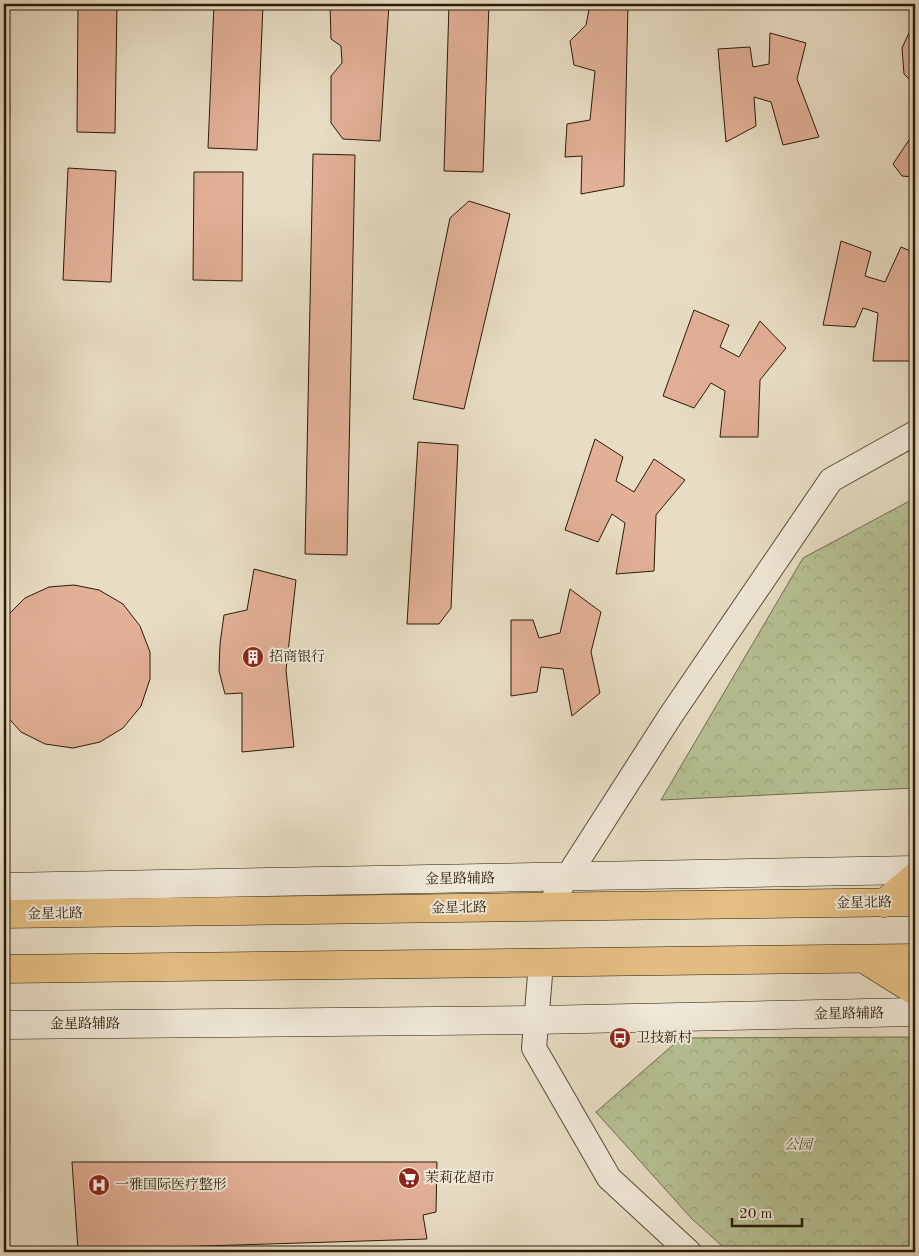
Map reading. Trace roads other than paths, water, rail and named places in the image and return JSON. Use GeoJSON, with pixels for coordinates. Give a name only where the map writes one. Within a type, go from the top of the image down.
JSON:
{"type":"FeatureCollection","features":[{"type":"Feature","properties":{"kind":"main road"},"geometry":{"type":"LineString","coordinates":[[884,902],[915,877]]}},
{"type":"Feature","properties":{"kind":"main road","name":"金星北路"},"geometry":{"type":"LineString","coordinates":[[4,914],[915,902]]}},
{"type":"Feature","properties":{"kind":"main road"},"geometry":{"type":"LineString","coordinates":[[4,969],[915,958]]}},
{"type":"Feature","properties":{"kind":"main road"},"geometry":{"type":"LineString","coordinates":[[864,959],[915,991]]}},
{"type":"Feature","properties":{"kind":"street"},"geometry":{"type":"LineString","coordinates":[[548,907],[671,715],[831,480],[915,433]]}},
{"type":"Feature","properties":{"kind":"street","name":"金星路辅路"},"geometry":{"type":"LineString","coordinates":[[4,887],[915,870]]}},
{"type":"Feature","properties":{"kind":"street"},"geometry":{"type":"LineString","coordinates":[[541,963],[534,1048],[609,1178],[689,1252]]}},
{"type":"Feature","properties":{"kind":"street","name":"金星路辅路"},"geometry":{"type":"LineString","coordinates":[[4,1025],[537,1020],[915,1012]]}},
{"type":"Feature","properties":{"kind":"place","name":"招商银行"},"geometry":{"type":"Point","coordinates":[253,657]}},
{"type":"Feature","properties":{"kind":"place","name":"卫技新村"},"geometry":{"type":"Point","coordinates":[620,1038]}},
{"type":"Feature","properties":{"kind":"place","name":"茉莉花超市"},"geometry":{"type":"Point","coordinates":[409,1178]}},
{"type":"Feature","properties":{"kind":"place","name":"一雅国际医疗整形"},"geometry":{"type":"Point","coordinates":[99,1185]}},
{"type":"Feature","properties":{"kind":"park label","name":"公园"},"geometry":{"type":"Point","coordinates":[798,1145]}}]}
